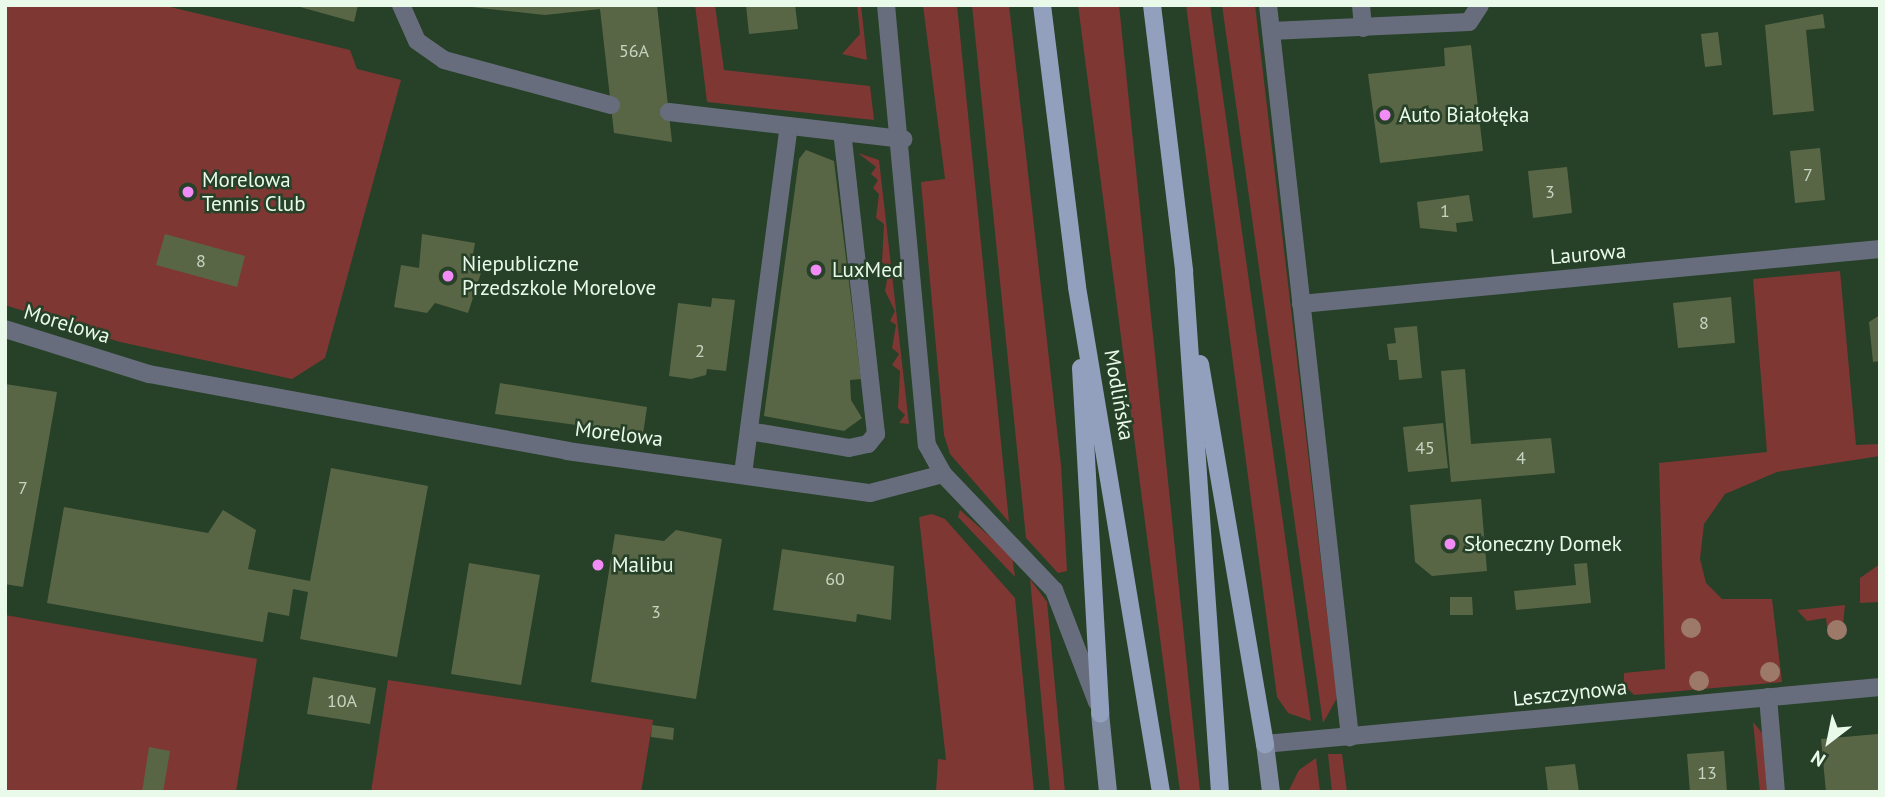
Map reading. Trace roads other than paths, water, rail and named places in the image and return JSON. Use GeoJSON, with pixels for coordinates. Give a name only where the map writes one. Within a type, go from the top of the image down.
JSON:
{"type":"FeatureCollection","features":[{"type":"Feature","properties":{"kind":"main road","name":"Modlińska"},"geometry":{"type":"LineString","coordinates":[[1042,5],[1077,288],[1161,792]]}},
{"type":"Feature","properties":{"kind":"main road"},"geometry":{"type":"LineString","coordinates":[[1152,5],[1184,271],[1271,792]]}},
{"type":"Feature","properties":{"kind":"main road"},"geometry":{"type":"LineString","coordinates":[[1184,271],[1220,792]]}},
{"type":"Feature","properties":{"kind":"main road"},"geometry":{"type":"LineString","coordinates":[[1077,288],[1100,713],[1108,792]]}},
{"type":"Feature","properties":{"kind":"street"},"geometry":{"type":"LineString","coordinates":[[401,5],[417,41],[444,60],[611,106]]}},
{"type":"Feature","properties":{"kind":"street"},"geometry":{"type":"LineString","coordinates":[[886,5],[903,139],[927,445],[943,474],[1054,590],[1100,713]]}},
{"type":"Feature","properties":{"kind":"street"},"geometry":{"type":"LineString","coordinates":[[1268,5],[1350,737]]}},
{"type":"Feature","properties":{"kind":"street"},"geometry":{"type":"LineString","coordinates":[[1361,5],[1363,28]]}},
{"type":"Feature","properties":{"kind":"street"},"geometry":{"type":"LineString","coordinates":[[1271,31],[1469,22],[1480,5]]}},
{"type":"Feature","properties":{"kind":"street"},"geometry":{"type":"LineString","coordinates":[[669,112],[903,139]]}},
{"type":"Feature","properties":{"kind":"street"},"geometry":{"type":"LineString","coordinates":[[743,474],[789,126]]}},
{"type":"Feature","properties":{"kind":"street"},"geometry":{"type":"LineString","coordinates":[[749,431],[849,448],[868,444],[876,434],[842,132]]}},
{"type":"Feature","properties":{"kind":"street","name":"Laurowa"},"geometry":{"type":"LineString","coordinates":[[1301,304],[1880,249]]}},
{"type":"Feature","properties":{"kind":"street","name":"Morelowa"},"geometry":{"type":"LineString","coordinates":[[5,329],[149,374],[291,403],[743,474],[870,493],[943,474]]}},
{"type":"Feature","properties":{"kind":"street","name":"Leszczynowa"},"geometry":{"type":"LineString","coordinates":[[1265,744],[1880,687]]}},
{"type":"Feature","properties":{"kind":"street"},"geometry":{"type":"LineString","coordinates":[[1768,697],[1776,792]]}},
{"type":"Feature","properties":{"kind":"place","name":"Auto Białołęka"},"geometry":{"type":"Point","coordinates":[1385,115]}},
{"type":"Feature","properties":{"kind":"place","name":"Morelowa Tennis Club"},"geometry":{"type":"Point","coordinates":[188,192]}},
{"type":"Feature","properties":{"kind":"place","name":"LuxMed"},"geometry":{"type":"Point","coordinates":[816,270]}},
{"type":"Feature","properties":{"kind":"place","name":"Niepubliczne Przedszkole Morelove"},"geometry":{"type":"Point","coordinates":[448,276]}},
{"type":"Feature","properties":{"kind":"place","name":"Słoneczny Domek"},"geometry":{"type":"Point","coordinates":[1450,544]}},
{"type":"Feature","properties":{"kind":"place","name":"Malibu"},"geometry":{"type":"Point","coordinates":[598,565]}}]}
